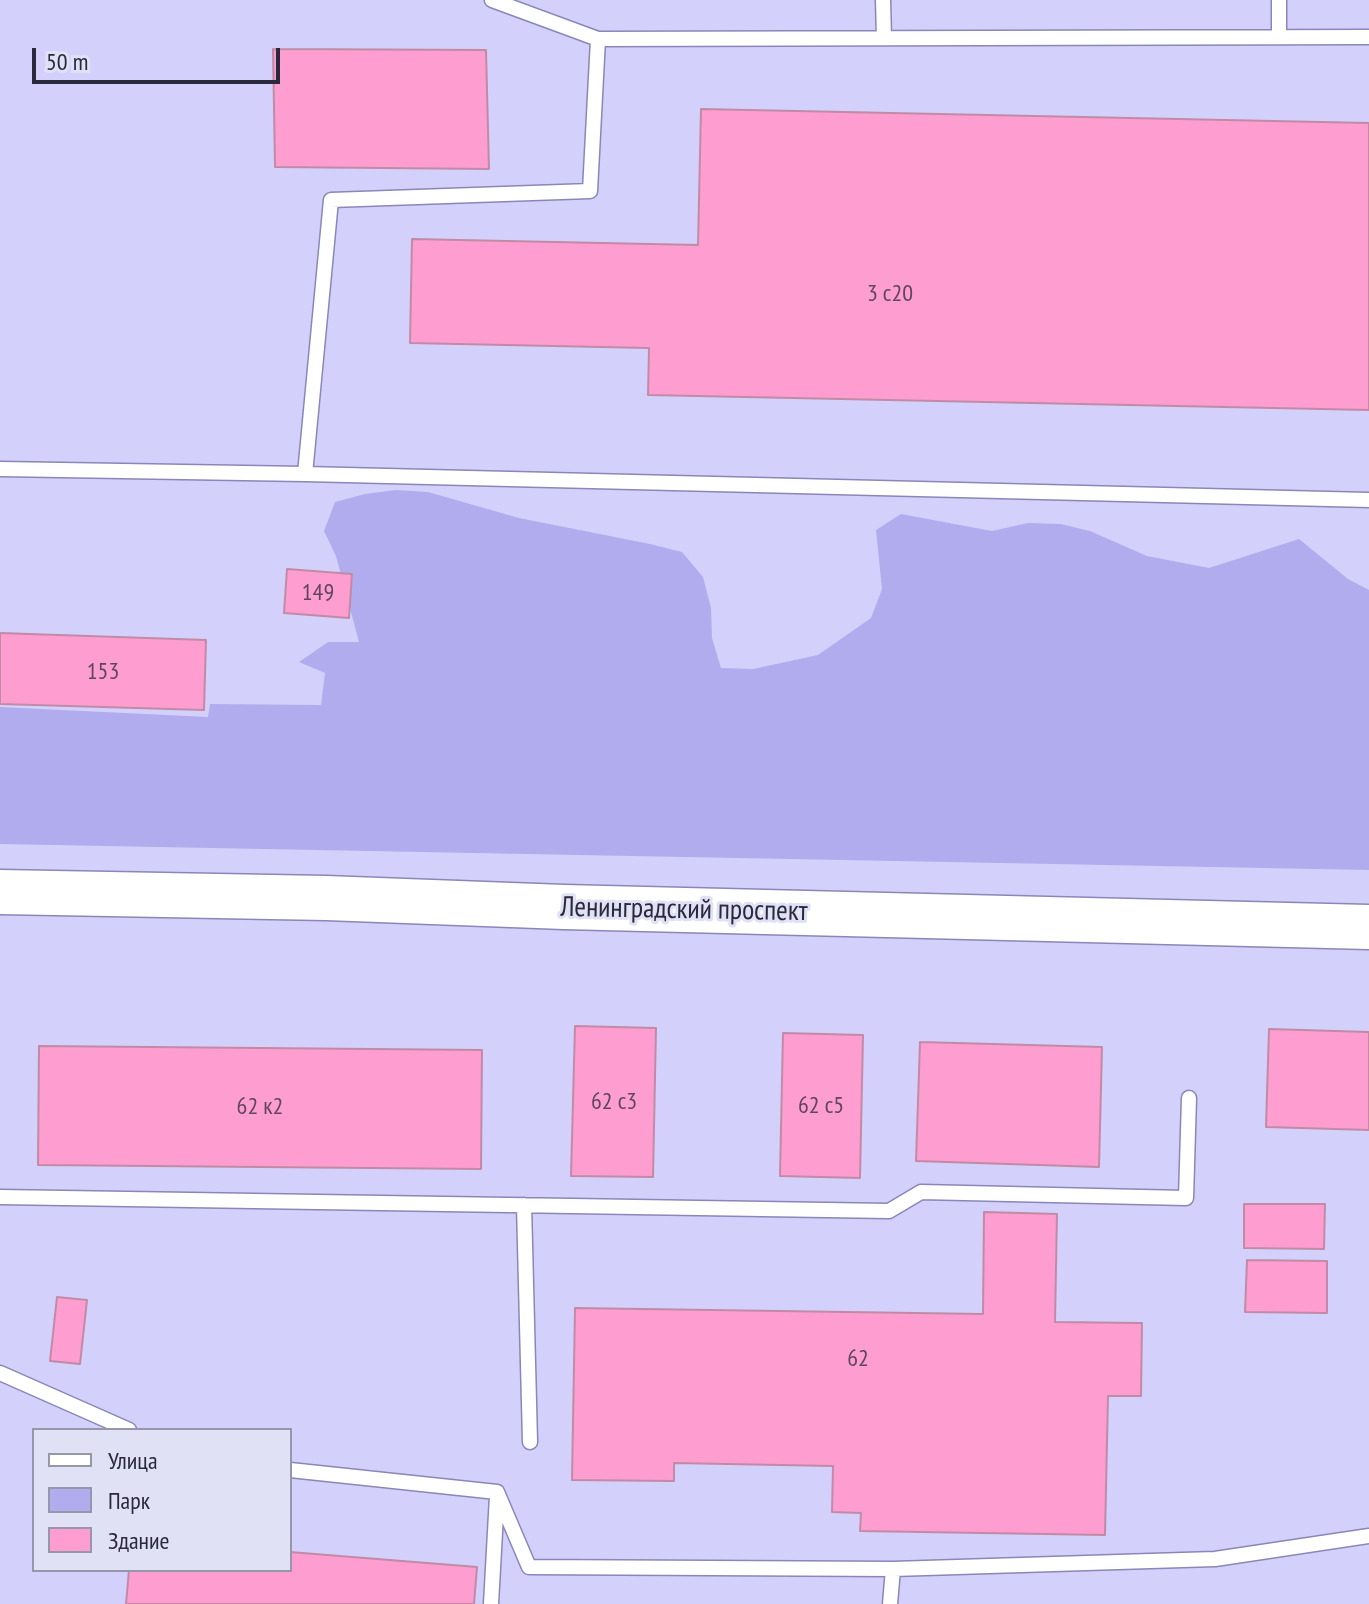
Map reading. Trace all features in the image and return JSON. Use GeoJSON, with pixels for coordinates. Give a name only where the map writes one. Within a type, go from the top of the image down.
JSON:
{"type":"FeatureCollection","features":[{"type":"Feature","properties":{"kind":"main road","name":"Ленинградский проспект"},"geometry":{"type":"LineString","coordinates":[[0,892],[1369,927]]}},
{"type":"Feature","properties":{"kind":"lane"},"geometry":{"type":"LineString","coordinates":[[492,0],[598,39],[1369,37]]}},
{"type":"Feature","properties":{"kind":"lane"},"geometry":{"type":"LineString","coordinates":[[883,0],[884,38]]}},
{"type":"Feature","properties":{"kind":"lane"},"geometry":{"type":"LineString","coordinates":[[1279,0],[1279,37]]}},
{"type":"Feature","properties":{"kind":"lane"},"geometry":{"type":"LineString","coordinates":[[305,474],[331,200],[590,191],[598,39]]}},
{"type":"Feature","properties":{"kind":"lane"},"geometry":{"type":"LineString","coordinates":[[0,469],[1369,500]]}},
{"type":"Feature","properties":{"kind":"lane"},"geometry":{"type":"LineString","coordinates":[[0,1197],[889,1211],[921,1192],[1186,1198],[1189,1098]]}},
{"type":"Feature","properties":{"kind":"lane"},"geometry":{"type":"LineString","coordinates":[[524,1205],[530,1442]]}},
{"type":"Feature","properties":{"kind":"lane"},"geometry":{"type":"LineString","coordinates":[[0,1373],[124,1428]]}},
{"type":"Feature","properties":{"kind":"lane"},"geometry":{"type":"LineString","coordinates":[[292,1470],[497,1492]]}},
{"type":"Feature","properties":{"kind":"lane"},"geometry":{"type":"LineString","coordinates":[[497,1492],[529,1567],[893,1569],[1215,1559],[1369,1536]]}},
{"type":"Feature","properties":{"kind":"lane"},"geometry":{"type":"LineString","coordinates":[[491,1604],[497,1492]]}},
{"type":"Feature","properties":{"kind":"lane"},"geometry":{"type":"LineString","coordinates":[[890,1604],[893,1569]]}},
{"type":"Feature","properties":{"kind":"green space"},"geometry":{"type":"Polygon","coordinates":[[[396,490],[428,492],[519,518],[682,552],[703,577],[711,608],[712,638],[721,668],[753,669],[818,655],[871,618],[882,589],[876,530],[901,514],[992,531],[1028,523],[1061,524],[1090,531],[1147,556],[1209,568],[1299,539],[1348,579],[1369,590],[1369,870],[0,844],[0,707],[208,717],[210,704],[321,705],[325,673],[299,662],[328,642],[359,642],[336,556],[324,531],[335,502],[396,490]]]}},
{"type":"Feature","properties":{"kind":"building"},"geometry":{"type":"Polygon","coordinates":[[[273,49],[486,50],[489,169],[275,167],[273,49]]]}},
{"type":"Feature","properties":{"kind":"building"},"geometry":{"type":"Polygon","coordinates":[[[701,109],[1369,123],[1369,410],[648,395],[649,348],[410,343],[412,239],[698,245],[701,109]]]}},
{"type":"Feature","properties":{"kind":"building"},"geometry":{"type":"Polygon","coordinates":[[[287,569],[352,574],[349,618],[284,613],[287,569]]]}},
{"type":"Feature","properties":{"kind":"building"},"geometry":{"type":"Polygon","coordinates":[[[0,633],[206,640],[204,710],[0,704],[0,633]]]}},
{"type":"Feature","properties":{"kind":"building"},"geometry":{"type":"Polygon","coordinates":[[[575,1026],[656,1028],[653,1177],[571,1176],[575,1026]]]}},
{"type":"Feature","properties":{"kind":"building"},"geometry":{"type":"Polygon","coordinates":[[[1269,1029],[1369,1032],[1369,1130],[1266,1127],[1269,1029]]]}},
{"type":"Feature","properties":{"kind":"building"},"geometry":{"type":"Polygon","coordinates":[[[783,1033],[863,1035],[860,1178],[780,1176],[783,1033]]]}},
{"type":"Feature","properties":{"kind":"building"},"geometry":{"type":"Polygon","coordinates":[[[920,1042],[1102,1047],[1099,1167],[916,1161],[920,1042]]]}},
{"type":"Feature","properties":{"kind":"building"},"geometry":{"type":"Polygon","coordinates":[[[39,1046],[482,1050],[481,1169],[38,1165],[39,1046]]]}},
{"type":"Feature","properties":{"kind":"building"},"geometry":{"type":"Polygon","coordinates":[[[1244,1204],[1325,1204],[1324,1249],[1244,1248],[1244,1204]]]}},
{"type":"Feature","properties":{"kind":"building"},"geometry":{"type":"Polygon","coordinates":[[[984,1212],[1057,1214],[1055,1322],[1142,1323],[1141,1396],[1108,1396],[1105,1535],[860,1531],[861,1513],[832,1512],[833,1466],[674,1463],[674,1481],[572,1480],[575,1308],[983,1314],[984,1212]]]}},
{"type":"Feature","properties":{"kind":"building"},"geometry":{"type":"Polygon","coordinates":[[[1247,1260],[1327,1261],[1327,1313],[1245,1312],[1247,1260]]]}},
{"type":"Feature","properties":{"kind":"building"},"geometry":{"type":"Polygon","coordinates":[[[57,1297],[87,1300],[80,1364],[50,1361],[57,1297]]]}},
{"type":"Feature","properties":{"kind":"building"},"geometry":{"type":"Polygon","coordinates":[[[292,1552],[477,1567],[474,1604],[126,1604],[129,1572],[292,1572],[292,1552]]]}}]}
